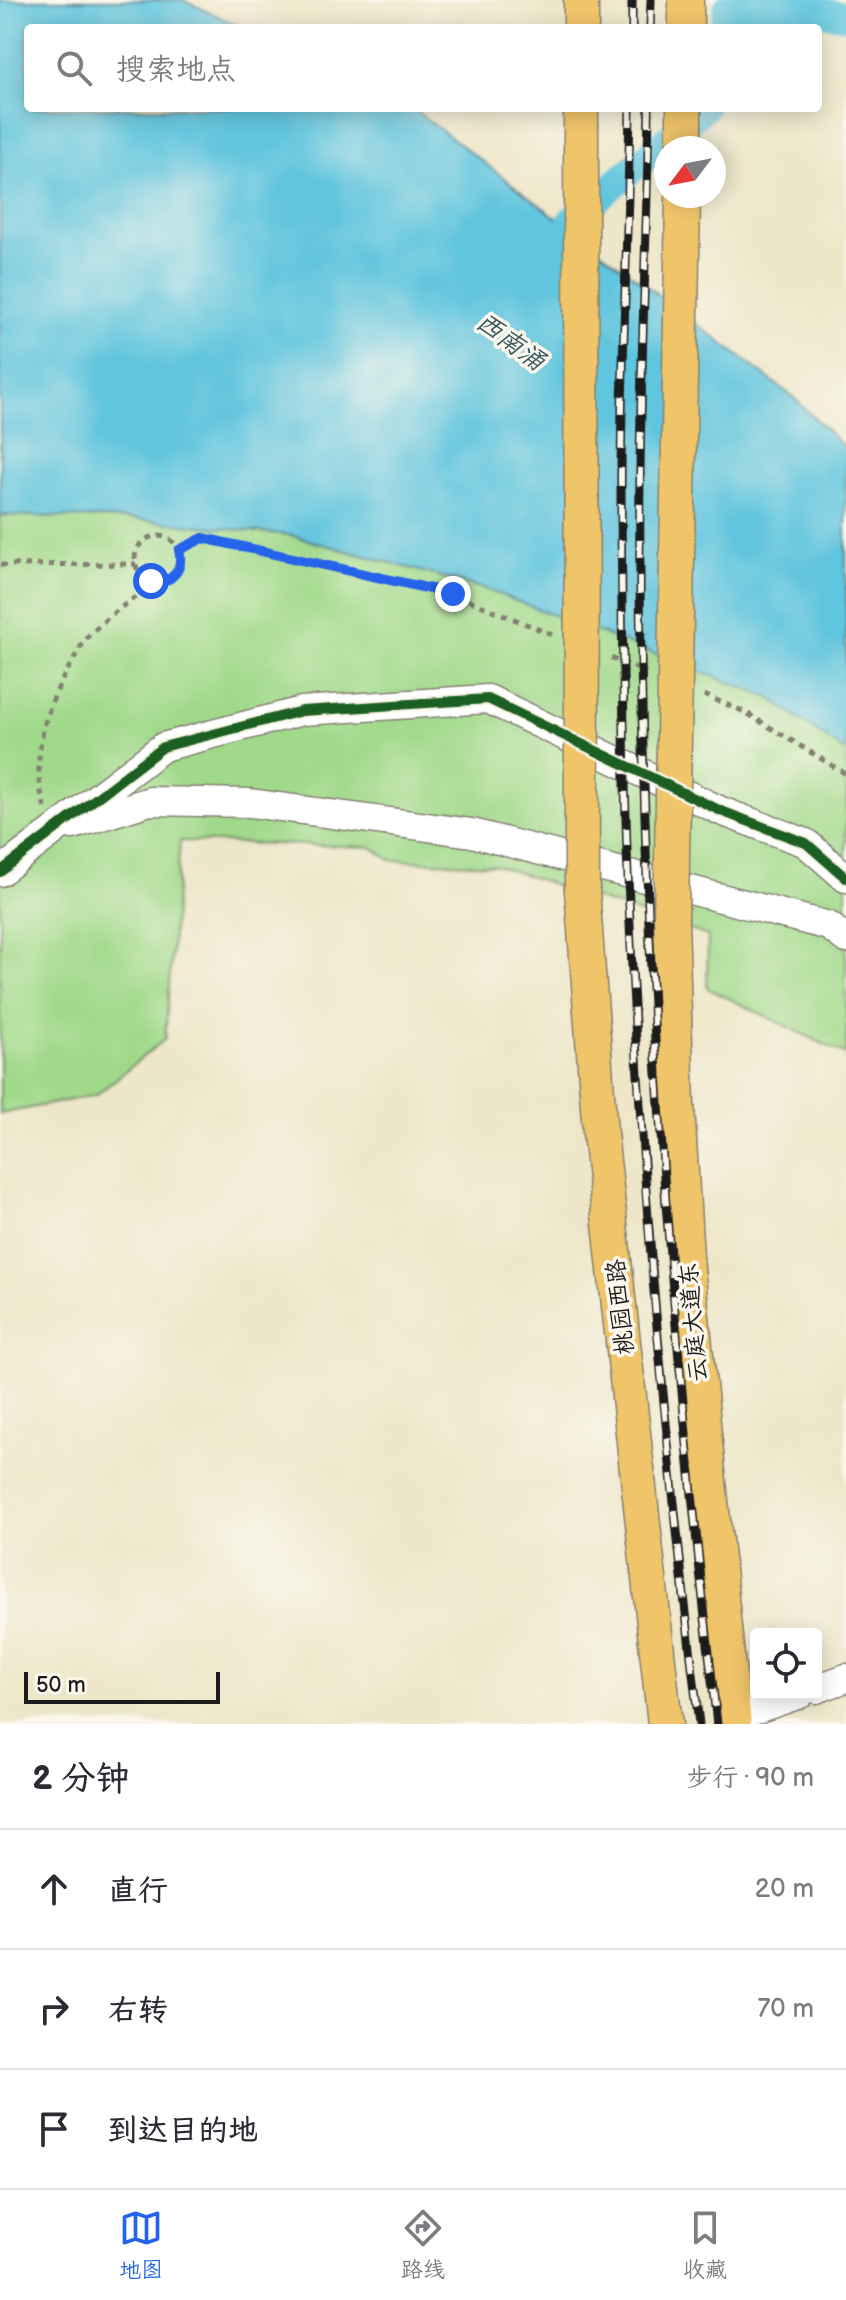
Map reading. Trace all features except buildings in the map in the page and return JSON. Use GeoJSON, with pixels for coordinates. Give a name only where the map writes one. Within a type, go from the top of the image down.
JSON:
{"type":"FeatureCollection","features":[{"type":"Feature","properties":{"kind":"main road"},"geometry":{"type":"LineString","coordinates":[[581,0],[581,24]]}},
{"type":"Feature","properties":{"kind":"main road"},"geometry":{"type":"LineString","coordinates":[[686,0],[686,24]]}},
{"type":"Feature","properties":{"kind":"main road","name":"桃园西路"},"geometry":{"type":"LineString","coordinates":[[581,112],[582,890],[600,1133],[665,1724]]}},
{"type":"Feature","properties":{"kind":"main road"},"geometry":{"type":"LineString","coordinates":[[684,112],[684,136]]}},
{"type":"Feature","properties":{"kind":"main road","name":"云庭大道东"},"geometry":{"type":"LineString","coordinates":[[683,208],[671,919],[677,1105],[686,1258],[734,1721]]}},
{"type":"Feature","properties":{"kind":"street"},"geometry":{"type":"LineString","coordinates":[[0,872],[163,747],[302,711],[488,699],[721,811],[806,843],[846,878]]}},
{"type":"Feature","properties":{"kind":"street"},"geometry":{"type":"LineString","coordinates":[[52,832],[150,801],[250,803],[472,833],[829,926],[846,939]]}},
{"type":"Feature","properties":{"kind":"street"},"geometry":{"type":"LineString","coordinates":[[822,1687],[846,1678]]}},
{"type":"Feature","properties":{"kind":"street"},"geometry":{"type":"LineString","coordinates":[[734,1721],[785,1700]]}},
{"type":"Feature","properties":{"kind":"path"},"geometry":{"type":"LineString","coordinates":[[52,832],[40,792],[40,735],[55,690],[87,637],[124,604],[177,572],[181,557],[179,550],[169,539],[147,538],[137,549],[136,564],[144,577],[158,582]]}},
{"type":"Feature","properties":{"kind":"path"},"geometry":{"type":"LineString","coordinates":[[179,550],[203,538],[453,594],[555,635]]}},
{"type":"Feature","properties":{"kind":"path"},"geometry":{"type":"LineString","coordinates":[[0,565],[136,564]]}},
{"type":"Feature","properties":{"kind":"path"},"geometry":{"type":"LineString","coordinates":[[599,653],[657,676]]}},
{"type":"Feature","properties":{"kind":"path"},"geometry":{"type":"LineString","coordinates":[[701,694],[745,712],[846,774]]}},
{"type":"Feature","properties":{"kind":"green space"},"geometry":{"type":"Polygon","coordinates":[[[0,515],[134,519],[290,535],[485,589],[768,697],[846,752],[846,1055],[707,988],[708,936],[495,865],[390,860],[372,847],[180,841],[165,1039],[96,1095],[0,1114],[0,515]]]}},
{"type":"Feature","properties":{"kind":"water","name":"西南涌"},"geometry":{"type":"Polygon","coordinates":[[[0,0],[183,0],[235,24],[24,24],[24,112],[417,112],[793,397],[846,449],[846,752],[768,697],[485,589],[290,535],[134,519],[0,515],[0,0]]]}},
{"type":"Feature","properties":{"kind":"waterway"},"geometry":{"type":"LineString","coordinates":[[725,24],[727,8],[771,4],[846,16]]}},
{"type":"Feature","properties":{"kind":"waterway"},"geometry":{"type":"LineString","coordinates":[[571,221],[699,112]]}},
{"type":"Feature","properties":{"kind":"railway"},"geometry":{"type":"LineString","coordinates":[[632,0],[632,24]]}},
{"type":"Feature","properties":{"kind":"railway"},"geometry":{"type":"LineString","coordinates":[[650,24],[651,0]]}},
{"type":"Feature","properties":{"kind":"railway"},"geometry":{"type":"LineString","coordinates":[[630,112],[621,474],[629,901],[651,1255],[699,1724]]}},
{"type":"Feature","properties":{"kind":"railway"},"geometry":{"type":"LineString","coordinates":[[649,112],[640,513],[648,901],[670,1255],[717,1724]]}},
{"type":"Feature","properties":{"kind":"cycle path"},"geometry":{"type":"LineString","coordinates":[[0,872],[163,747],[302,711],[488,699],[721,811],[806,843],[846,878]]}},
{"type":"Feature","properties":{"kind":"route"},"geometry":{"type":"LineString","coordinates":[[151,581],[165,581],[172,577],[180,565],[179,550],[203,538],[453,594]]}}]}
